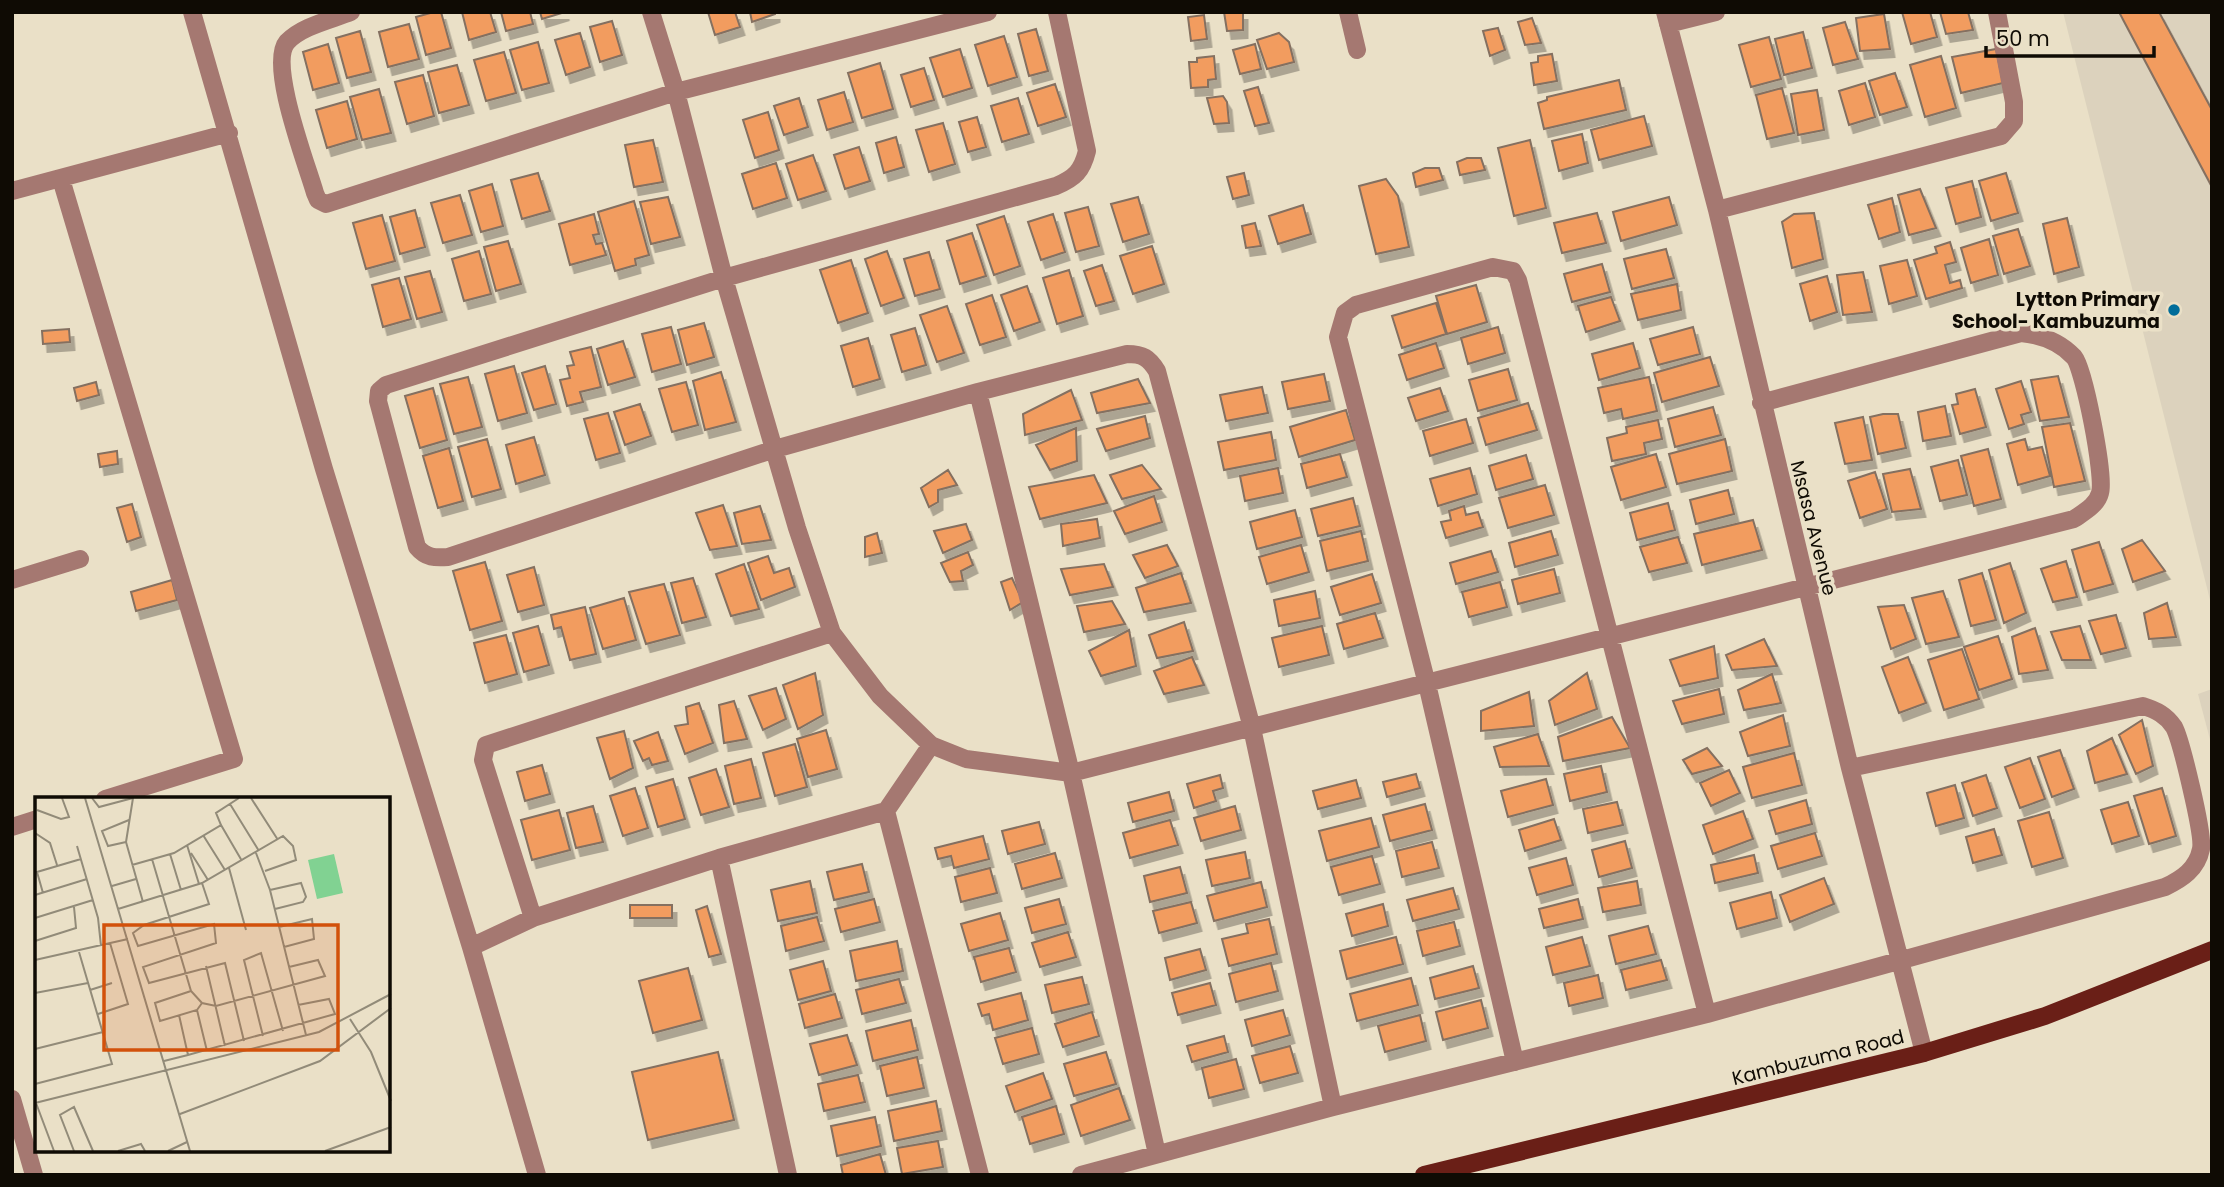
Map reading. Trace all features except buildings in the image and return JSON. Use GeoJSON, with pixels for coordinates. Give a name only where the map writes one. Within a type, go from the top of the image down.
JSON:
{"type":"FeatureCollection","features":[{"type":"Feature","properties":{"kind":"main road","name":"Kambuzuma Road"},"geometry":{"type":"LineString","coordinates":[[1424,1175],[1924,1053],[2045,1016],[2212,950]]}},
{"type":"Feature","properties":{"kind":"street"},"geometry":{"type":"LineString","coordinates":[[192,12],[324,469],[471,947],[537,1175]]}},
{"type":"Feature","properties":{"kind":"street"},"geometry":{"type":"LineString","coordinates":[[351,12],[299,33],[285,43],[282,54],[281,75],[311,180],[318,200],[326,204],[676,92],[988,12]]}},
{"type":"Feature","properties":{"kind":"street"},"geometry":{"type":"LineString","coordinates":[[651,12],[676,92],[724,278],[797,528],[832,633],[880,696],[931,745],[966,759],[1071,773],[2074,519],[2094,505],[2100,493],[2102,462],[2076,359],[2038,335],[2021,333],[1761,403]]}},
{"type":"Feature","properties":{"kind":"street"},"geometry":{"type":"LineString","coordinates":[[1057,12],[1087,151],[1082,169],[1071,179],[1056,186],[724,278],[382,387],[378,401],[417,547],[428,556],[448,557],[775,449],[978,392],[1127,354],[1141,354],[1157,371],[1252,728],[1333,1107]]}},
{"type":"Feature","properties":{"kind":"street"},"geometry":{"type":"LineString","coordinates":[[1348,12],[1357,50]]}},
{"type":"Feature","properties":{"kind":"street"},"geometry":{"type":"LineString","coordinates":[[1667,18],[1716,12]]}},
{"type":"Feature","properties":{"kind":"street"},"geometry":{"type":"LineString","coordinates":[[1717,210],[2001,136],[2014,121],[2014,102],[1997,12]]}},
{"type":"Feature","properties":{"kind":"street","name":"Msasa Avenue"},"geometry":{"type":"LineString","coordinates":[[1667,18],[1717,210],[1850,768],[1924,1053]]}},
{"type":"Feature","properties":{"kind":"street"},"geometry":{"type":"LineString","coordinates":[[12,191],[229,133]]}},
{"type":"Feature","properties":{"kind":"street"},"geometry":{"type":"LineString","coordinates":[[61,179],[234,759],[111,797]]}},
{"type":"Feature","properties":{"kind":"street"},"geometry":{"type":"LineString","coordinates":[[1515,1062],[1427,684],[1338,337],[1339,324],[1345,313],[1356,305],[1493,267],[1513,271],[1518,280],[1608,638],[1707,1014]]}},
{"type":"Feature","properties":{"kind":"street"},"geometry":{"type":"LineString","coordinates":[[978,392],[1071,773],[1157,1154]]}},
{"type":"Feature","properties":{"kind":"street"},"geometry":{"type":"LineString","coordinates":[[12,580],[80,559]]}},
{"type":"Feature","properties":{"kind":"street"},"geometry":{"type":"LineString","coordinates":[[533,918],[483,760],[486,745],[832,633]]}},
{"type":"Feature","properties":{"kind":"street"},"geometry":{"type":"LineString","coordinates":[[1081,1175],[1333,1107],[1707,1014],[2165,887],[2183,878],[2202,847],[2189,781],[2174,728],[2159,711],[2143,706],[1850,768]]}},
{"type":"Feature","properties":{"kind":"street"},"geometry":{"type":"LineString","coordinates":[[471,947],[533,918],[719,858],[886,811],[931,745]]}},
{"type":"Feature","properties":{"kind":"street"},"geometry":{"type":"LineString","coordinates":[[886,811],[980,1175]]}},
{"type":"Feature","properties":{"kind":"street"},"geometry":{"type":"LineString","coordinates":[[12,827],[35,821]]}},
{"type":"Feature","properties":{"kind":"street"},"geometry":{"type":"LineString","coordinates":[[719,858],[788,1175]]}},
{"type":"Feature","properties":{"kind":"street"},"geometry":{"type":"LineString","coordinates":[[12,1099],[34,1175]]}},
{"type":"Feature","properties":{"kind":"shaded area","name":"Lytton Primary School- Kambuzuma"},"geometry":{"type":"Polygon","coordinates":[[[2063,12],[2212,12],[2212,608],[2063,12]]]}},
{"type":"Feature","properties":{"kind":"shaded area"},"geometry":{"type":"Polygon","coordinates":[[[2212,689],[2212,747],[2198,694],[2212,689]]]}},
{"type":"Feature","properties":{"kind":"place","name":"Lytton Primary School- Kambuzuma"},"geometry":{"type":"Point","coordinates":[2174,310]}}]}
